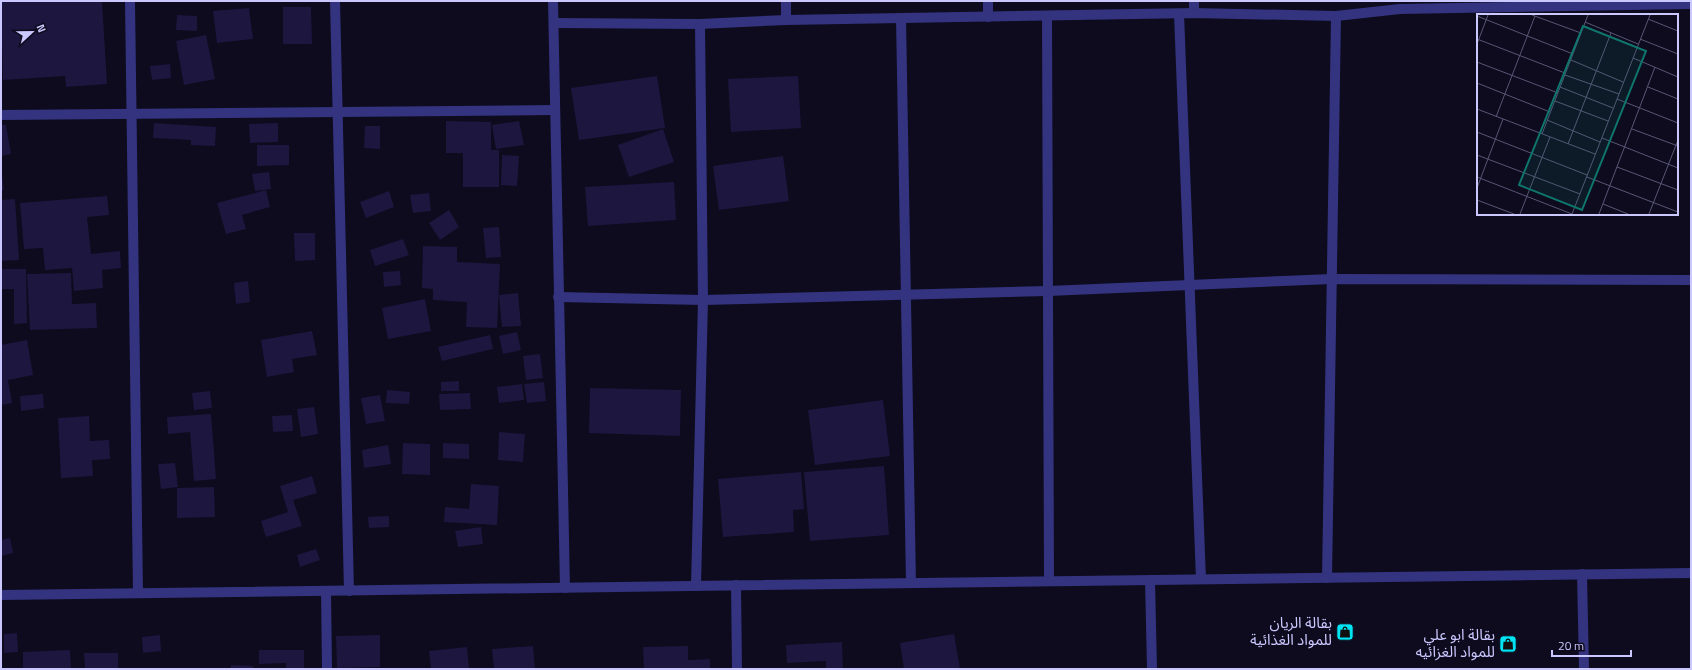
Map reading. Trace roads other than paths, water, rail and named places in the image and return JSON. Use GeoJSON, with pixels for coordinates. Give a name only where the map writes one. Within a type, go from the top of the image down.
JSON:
{"type":"FeatureCollection","features":[{"type":"Feature","properties":{"kind":"street"},"geometry":{"type":"LineString","coordinates":[[130,1],[138,593]]}},
{"type":"Feature","properties":{"kind":"street"},"geometry":{"type":"LineString","coordinates":[[335,1],[349,591]]}},
{"type":"Feature","properties":{"kind":"street"},"geometry":{"type":"LineString","coordinates":[[553,1],[554,110],[565,588]]}},
{"type":"Feature","properties":{"kind":"street"},"geometry":{"type":"LineString","coordinates":[[786,1],[786,20]]}},
{"type":"Feature","properties":{"kind":"street"},"geometry":{"type":"LineString","coordinates":[[988,1],[988,16]]}},
{"type":"Feature","properties":{"kind":"street"},"geometry":{"type":"LineString","coordinates":[[1194,1],[1194,13]]}},
{"type":"Feature","properties":{"kind":"street"},"geometry":{"type":"LineString","coordinates":[[554,23],[700,24],[786,20],[1194,13],[1336,16],[1400,5],[1618,3],[1691,4]]}},
{"type":"Feature","properties":{"kind":"street"},"geometry":{"type":"LineString","coordinates":[[1179,14],[1201,579]]}},
{"type":"Feature","properties":{"kind":"street"},"geometry":{"type":"LineString","coordinates":[[1047,16],[1049,581]]}},
{"type":"Feature","properties":{"kind":"street"},"geometry":{"type":"LineString","coordinates":[[1327,578],[1336,16]]}},
{"type":"Feature","properties":{"kind":"street"},"geometry":{"type":"LineString","coordinates":[[900,18],[911,583]]}},
{"type":"Feature","properties":{"kind":"street"},"geometry":{"type":"LineString","coordinates":[[696,586],[703,300],[700,24]]}},
{"type":"Feature","properties":{"kind":"street"},"geometry":{"type":"LineString","coordinates":[[1,115],[554,110]]}},
{"type":"Feature","properties":{"kind":"street"},"geometry":{"type":"LineString","coordinates":[[558,297],[703,300],[1048,291],[1332,279],[1691,280]]}},
{"type":"Feature","properties":{"kind":"street"},"geometry":{"type":"LineString","coordinates":[[1,595],[1691,573]]}},
{"type":"Feature","properties":{"kind":"street"},"geometry":{"type":"LineString","coordinates":[[1582,574],[1584,669]]}},
{"type":"Feature","properties":{"kind":"street"},"geometry":{"type":"LineString","coordinates":[[1150,580],[1152,669]]}},
{"type":"Feature","properties":{"kind":"street"},"geometry":{"type":"LineString","coordinates":[[736,585],[737,669]]}},
{"type":"Feature","properties":{"kind":"street"},"geometry":{"type":"LineString","coordinates":[[326,591],[327,669]]}},
{"type":"Feature","properties":{"kind":"place","name":"بقالة الريان للمواد الغذائية"},"geometry":{"type":"Point","coordinates":[1345,632]}},
{"type":"Feature","properties":{"kind":"place","name":"بقالة ابو علي للمواد الغزائيه"},"geometry":{"type":"Point","coordinates":[1508,644]}}]}
